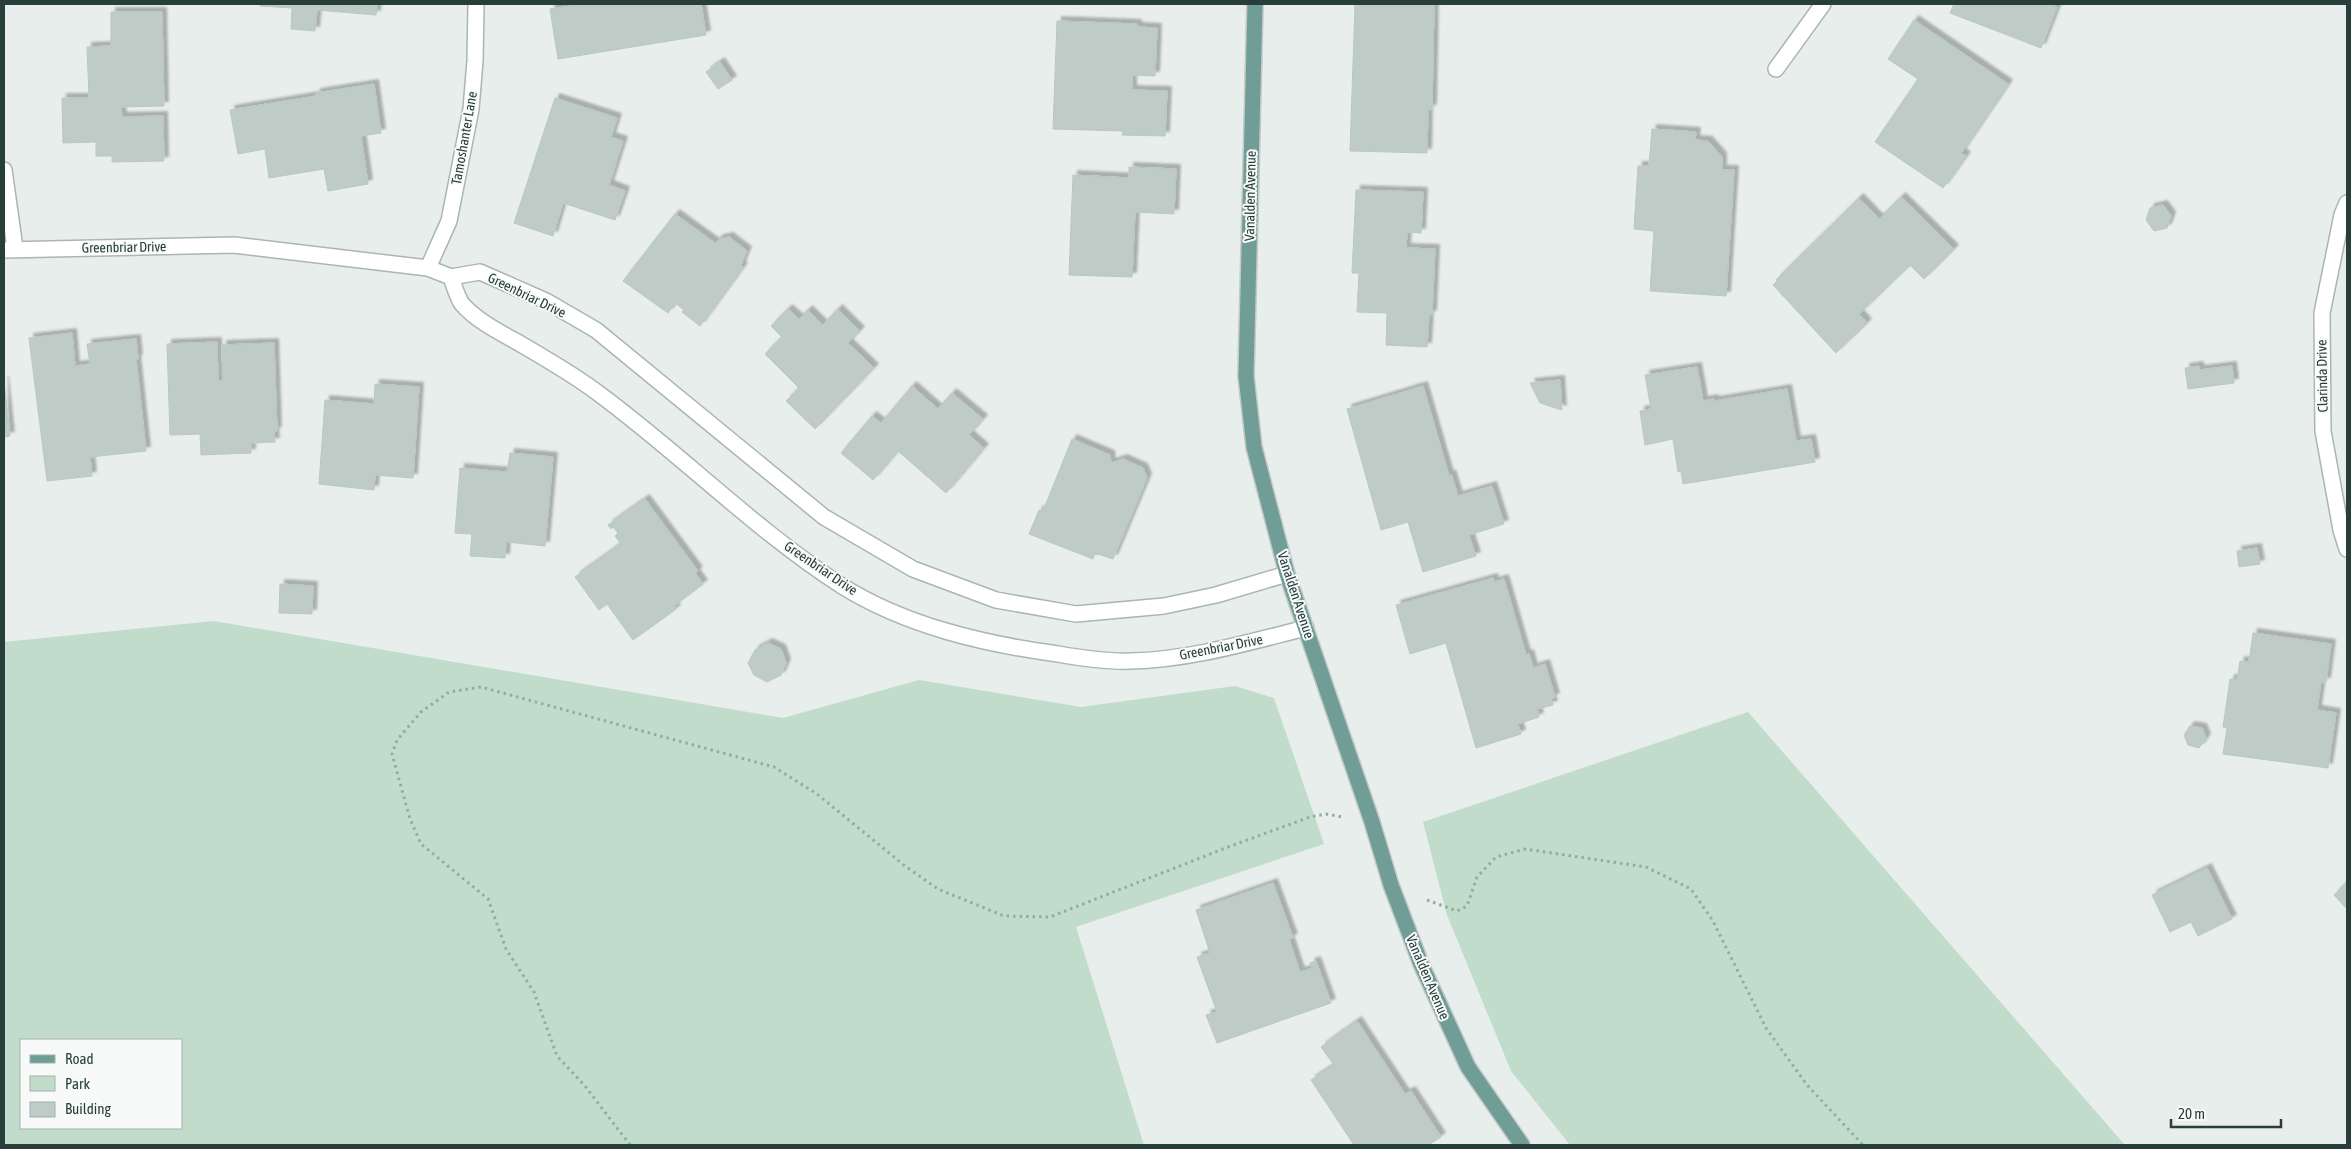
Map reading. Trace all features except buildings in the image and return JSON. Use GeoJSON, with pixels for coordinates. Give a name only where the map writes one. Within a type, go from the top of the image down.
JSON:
{"type":"FeatureCollection","features":[{"type":"Feature","properties":{"kind":"main road","name":"Vanalden Avenue"},"geometry":{"type":"LineString","coordinates":[[1255,4],[1246,376],[1254,448],[1287,574],[1372,822],[1391,885],[1421,964],[1468,1067],[1522,1145]]}},
{"type":"Feature","properties":{"kind":"street","name":"Tamoshanter Lane"},"geometry":{"type":"LineString","coordinates":[[428,268],[448,221],[471,109],[475,61],[476,4]]}},
{"type":"Feature","properties":{"kind":"street"},"geometry":{"type":"LineString","coordinates":[[1776,69],[1823,4]]}},
{"type":"Feature","properties":{"kind":"street"},"geometry":{"type":"LineString","coordinates":[[4,170],[9,249]]}},
{"type":"Feature","properties":{"kind":"street","name":"Clarinda Drive"},"geometry":{"type":"LineString","coordinates":[[2347,204],[2342,215],[2322,313],[2323,431],[2341,530],[2347,549]]}},
{"type":"Feature","properties":{"kind":"street","name":"Greenbriar Drive"},"geometry":{"type":"LineString","coordinates":[[9,249],[234,245],[428,268],[451,277],[480,272],[546,301],[596,330],[824,517],[913,569],[996,600],[1076,614],[1154,607],[1216,595],[1287,574]]}},
{"type":"Feature","properties":{"kind":"street","name":"Greenbriar Drive"},"geometry":{"type":"LineString","coordinates":[[451,277],[461,302],[479,319],[597,392],[671,450],[735,506],[800,556],[844,587],[885,608],[955,635],[1009,647],[1076,657],[1131,662],[1196,653],[1306,628]]}},
{"type":"Feature","properties":{"kind":"path"},"geometry":{"type":"LineString","coordinates":[[630,1145],[585,1086],[557,1056],[534,992],[506,950],[488,899],[421,844],[410,819],[392,754],[397,740],[421,712],[449,692],[481,687],[774,768],[817,794],[905,866],[938,889],[1004,916],[1050,916],[1228,847],[1310,818],[1326,814],[1372,822]]}},
{"type":"Feature","properties":{"kind":"path"},"geometry":{"type":"LineString","coordinates":[[1391,885],[1435,904],[1457,910],[1467,906],[1477,876],[1496,857],[1525,849],[1646,866],[1691,888],[1713,921],[1766,1028],[1807,1085],[1863,1145]]}},
{"type":"Feature","properties":{"kind":"green space"},"geometry":{"type":"Polygon","coordinates":[[[214,621],[783,718],[919,680],[1081,707],[1235,686],[1274,698],[1324,844],[1076,927],[1144,1145],[4,1145],[4,642],[214,621]]]}},
{"type":"Feature","properties":{"kind":"green space"},"geometry":{"type":"Polygon","coordinates":[[[1748,712],[2125,1145],[1570,1145],[1511,1071],[1447,915],[1423,822],[1748,712]]]}}]}
